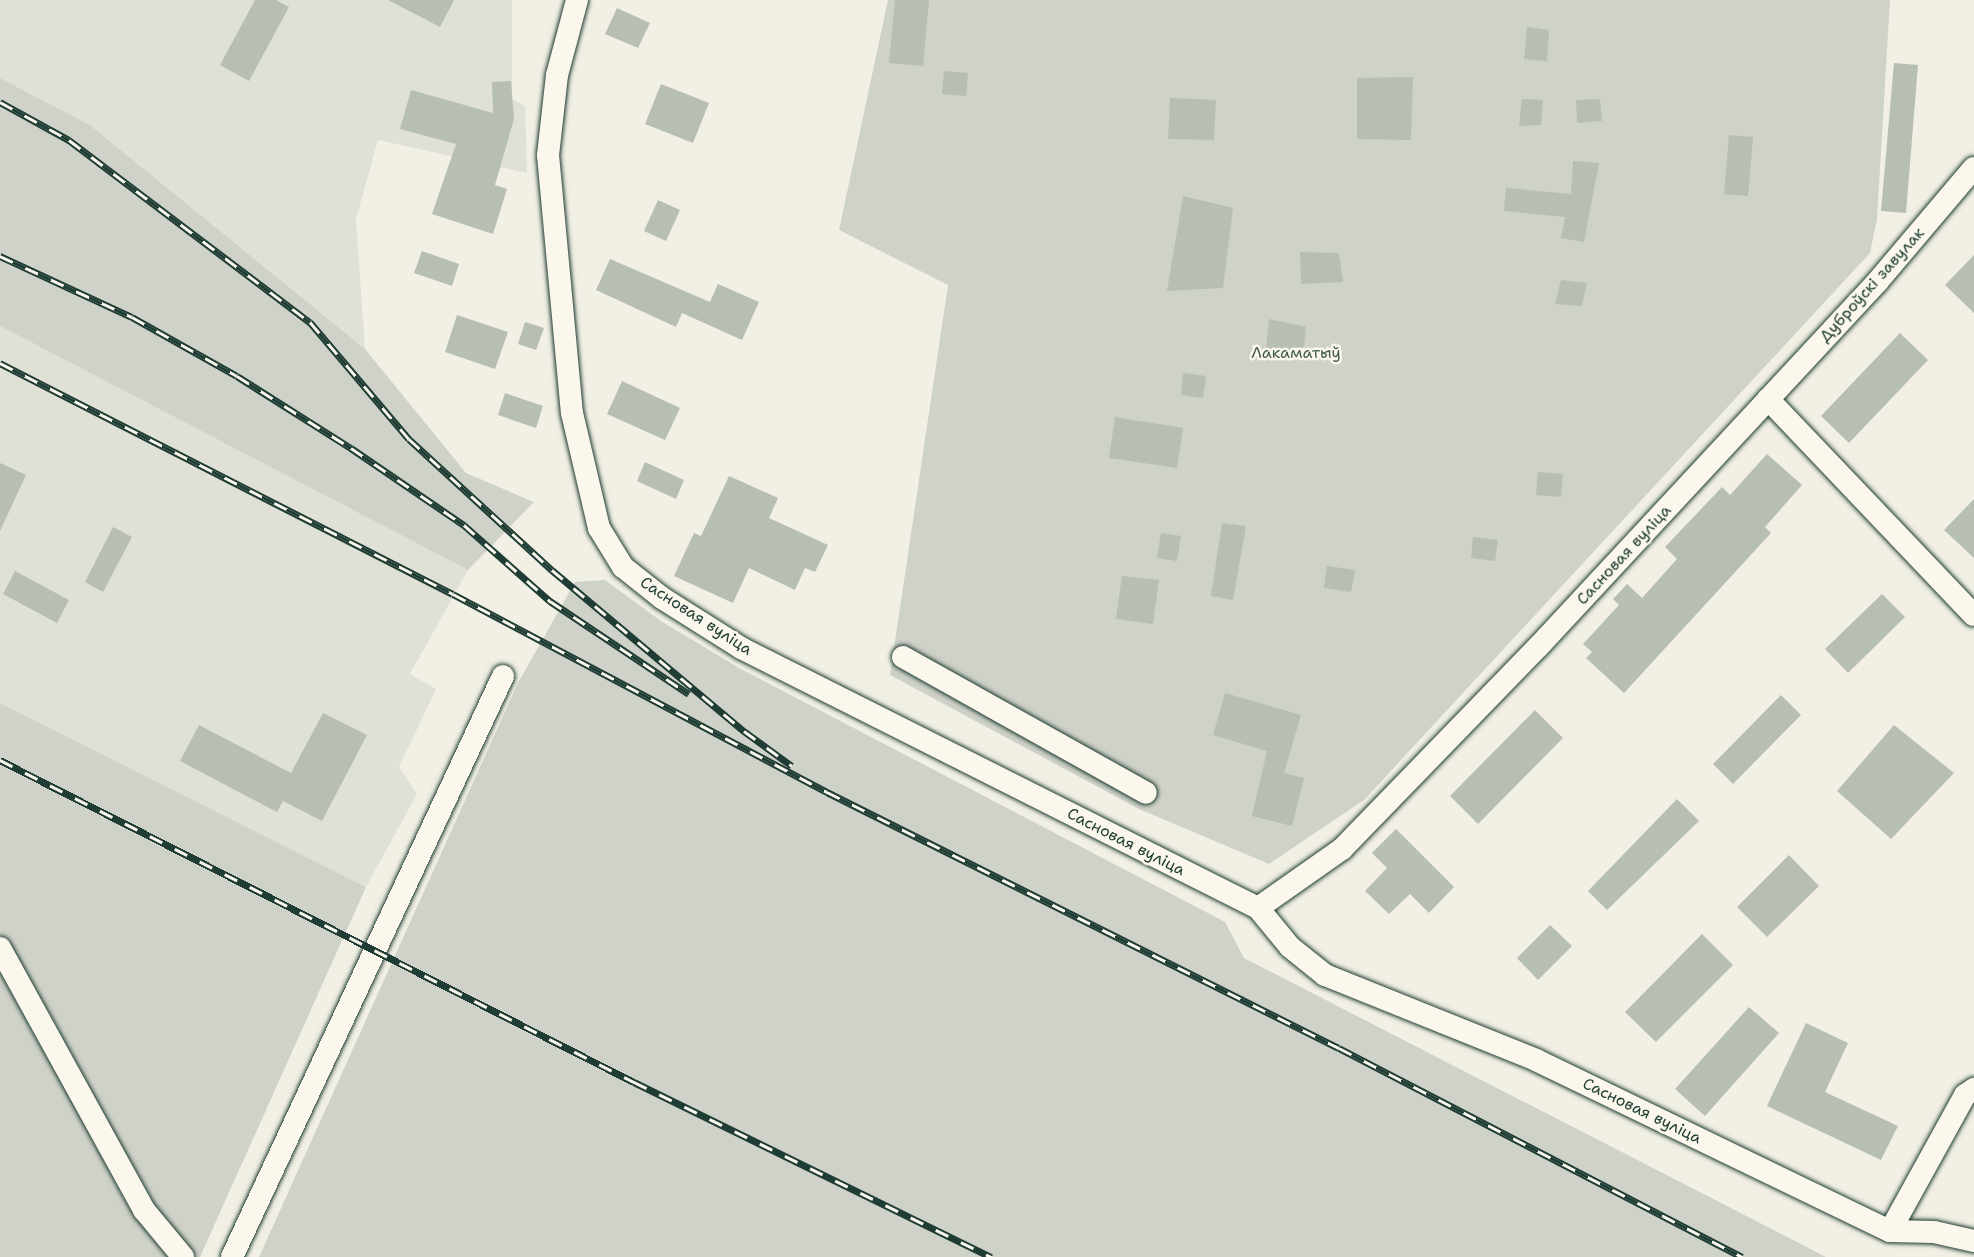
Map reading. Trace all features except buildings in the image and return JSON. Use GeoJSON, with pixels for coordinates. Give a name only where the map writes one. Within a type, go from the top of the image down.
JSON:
{"type":"FeatureCollection","features":[{"type":"Feature","properties":{"kind":"street","name":"Сасновая вуліца"},"geometry":{"type":"LineString","coordinates":[[577,0],[557,75],[549,155],[572,413],[599,528],[623,567],[662,598],[741,648],[1258,908],[1290,947],[1325,975],[1536,1060],[1890,1231]]}},
{"type":"Feature","properties":{"kind":"street","name":"Дуброўскі завулак"},"geometry":{"type":"LineString","coordinates":[[1768,399],[1878,281],[1974,168]]}},
{"type":"Feature","properties":{"kind":"street","name":"Сасновая вуліца"},"geometry":{"type":"LineString","coordinates":[[1258,908],[1342,849],[1538,647],[1768,399]]}},
{"type":"Feature","properties":{"kind":"street"},"geometry":{"type":"LineString","coordinates":[[1768,399],[1974,615]]}},
{"type":"Feature","properties":{"kind":"street"},"geometry":{"type":"LineString","coordinates":[[903,657],[1146,793]]}},
{"type":"Feature","properties":{"kind":"street"},"geometry":{"type":"LineString","coordinates":[[232,1257],[503,676]]}},
{"type":"Feature","properties":{"kind":"street"},"geometry":{"type":"LineString","coordinates":[[0,948],[144,1210],[183,1257]]}},
{"type":"Feature","properties":{"kind":"street"},"geometry":{"type":"LineString","coordinates":[[1974,1089],[1965,1095],[1890,1231],[1934,1232],[1974,1241]]}},
{"type":"Feature","properties":{"kind":"shaded area"},"geometry":{"type":"Polygon","coordinates":[[[0,0],[512,0],[512,99],[525,106],[527,173],[378,140],[356,219],[365,349],[90,125],[0,78],[0,0]]]}},
{"type":"Feature","properties":{"kind":"shaded area"},"geometry":{"type":"Polygon","coordinates":[[[0,326],[468,570],[410,674],[436,689],[399,767],[417,794],[366,887],[0,703],[0,326]]]}},
{"type":"Feature","properties":{"kind":"green space","name":"Лакаматыў"},"geometry":{"type":"Polygon","coordinates":[[[888,0],[1890,0],[1877,219],[1870,253],[1364,800],[1269,864],[1139,809],[890,675],[948,285],[839,230],[888,0]]]}},
{"type":"Feature","properties":{"kind":"green space"},"geometry":{"type":"Polygon","coordinates":[[[0,78],[90,125],[365,349],[466,473],[534,502],[468,570],[0,326],[0,78]]]}},
{"type":"Feature","properties":{"kind":"green space"},"geometry":{"type":"Polygon","coordinates":[[[605,580],[661,621],[739,668],[1225,922],[1244,958],[1826,1257],[259,1257],[518,683],[575,582],[605,580]]]}},
{"type":"Feature","properties":{"kind":"green space"},"geometry":{"type":"Polygon","coordinates":[[[0,703],[366,887],[200,1257],[0,1257],[0,703]]]}},
{"type":"Feature","properties":{"kind":"railway"},"geometry":{"type":"LineString","coordinates":[[0,102],[69,140],[310,322],[409,439],[552,570],[744,731],[792,766]]}},
{"type":"Feature","properties":{"kind":"railway"},"geometry":{"type":"LineString","coordinates":[[0,256],[132,317],[237,376],[351,448],[464,525],[550,601],[689,694]]}},
{"type":"Feature","properties":{"kind":"railway"},"geometry":{"type":"LineString","coordinates":[[0,363],[453,594],[827,792],[1339,1048],[1742,1257]]}},
{"type":"Feature","properties":{"kind":"railway"},"geometry":{"type":"LineString","coordinates":[[0,760],[634,1082],[991,1257]]}}]}
